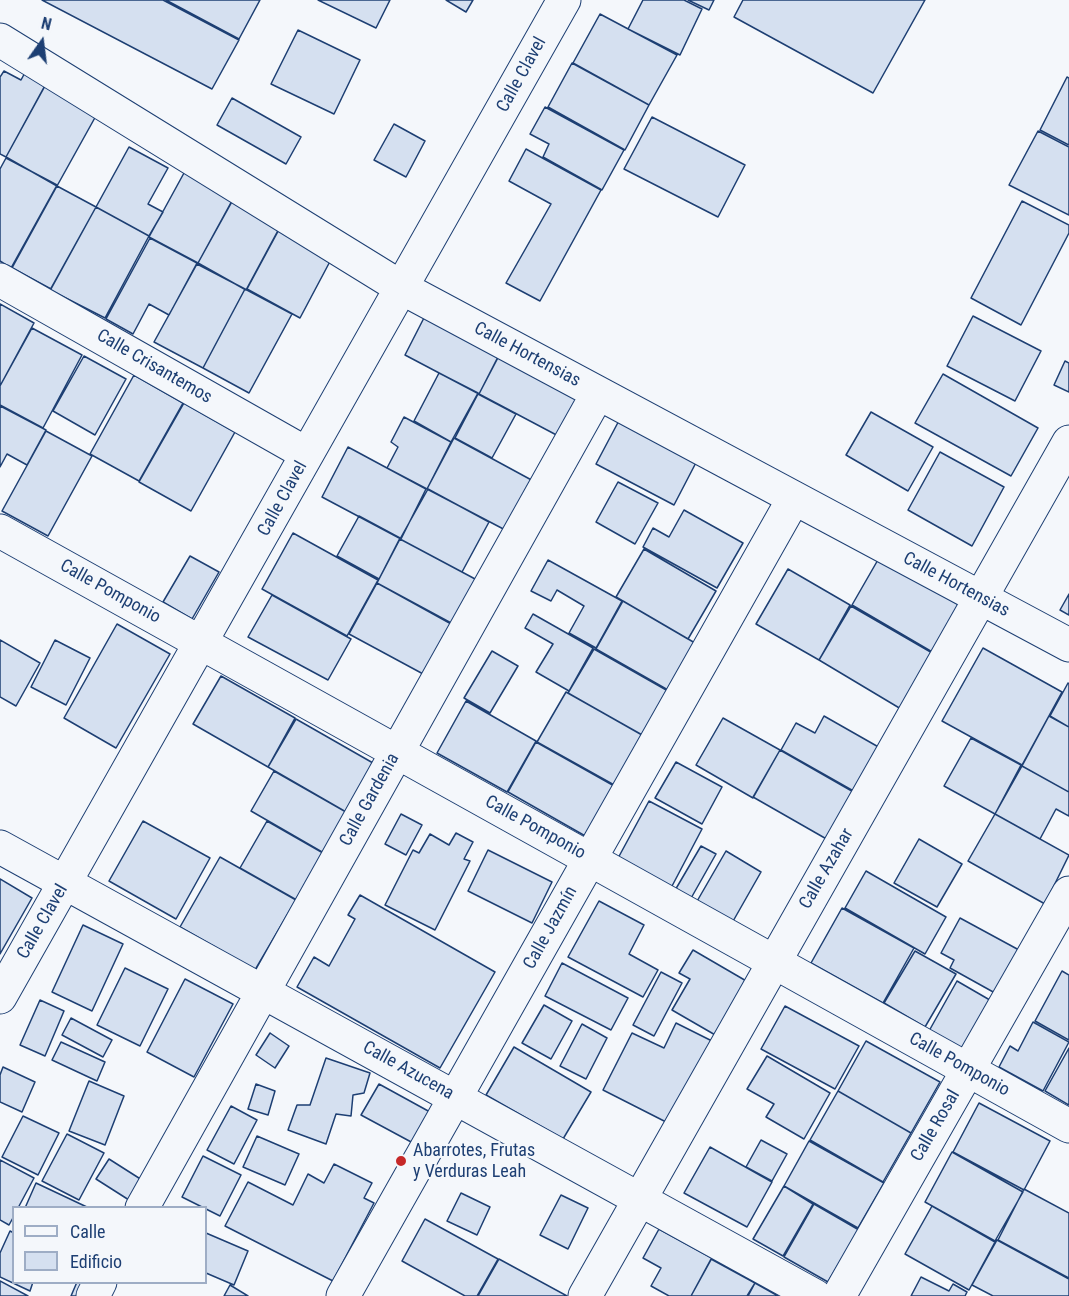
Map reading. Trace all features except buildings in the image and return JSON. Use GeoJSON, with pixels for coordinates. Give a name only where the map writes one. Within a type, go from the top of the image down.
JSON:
{"type":"FeatureCollection","features":[{"type":"Feature","properties":{"kind":"street","name":"Calle Clavel"},"geometry":{"type":"LineString","coordinates":[[0,997],[564,0]]}},
{"type":"Feature","properties":{"kind":"street","name":"Calle Hortensias"},"geometry":{"type":"LineString","coordinates":[[0,40],[402,288],[1069,645]]}},
{"type":"Feature","properties":{"kind":"street","name":"Calle Crisantemos"},"geometry":{"type":"LineString","coordinates":[[0,280],[308,454]]}},
{"type":"Feature","properties":{"kind":"street","name":"Calle Gardenia"},"geometry":{"type":"LineString","coordinates":[[143,1206],[598,393]]}},
{"type":"Feature","properties":{"kind":"street","name":"Calle Azahar"},"geometry":{"type":"LineString","coordinates":[[585,1296],[1069,442]]}},
{"type":"Feature","properties":{"kind":"street","name":"Calle Jazmín"},"geometry":{"type":"LineString","coordinates":[[344,1296],[794,498]]}},
{"type":"Feature","properties":{"kind":"street","name":"Calle Pomponio"},"geometry":{"type":"LineString","coordinates":[[0,531],[1069,1126]]}},
{"type":"Feature","properties":{"kind":"street","name":"Calle Azucena"},"geometry":{"type":"LineString","coordinates":[[0,847],[815,1296]]}},
{"type":"Feature","properties":{"kind":"street","name":"Calle Rosal"},"geometry":{"type":"LineString","coordinates":[[839,1296],[1069,893]]}},
{"type":"Feature","properties":{"kind":"place","name":"Abarrotes, Frutas y Verduras Leah"},"geometry":{"type":"Point","coordinates":[401,1161]}}]}
